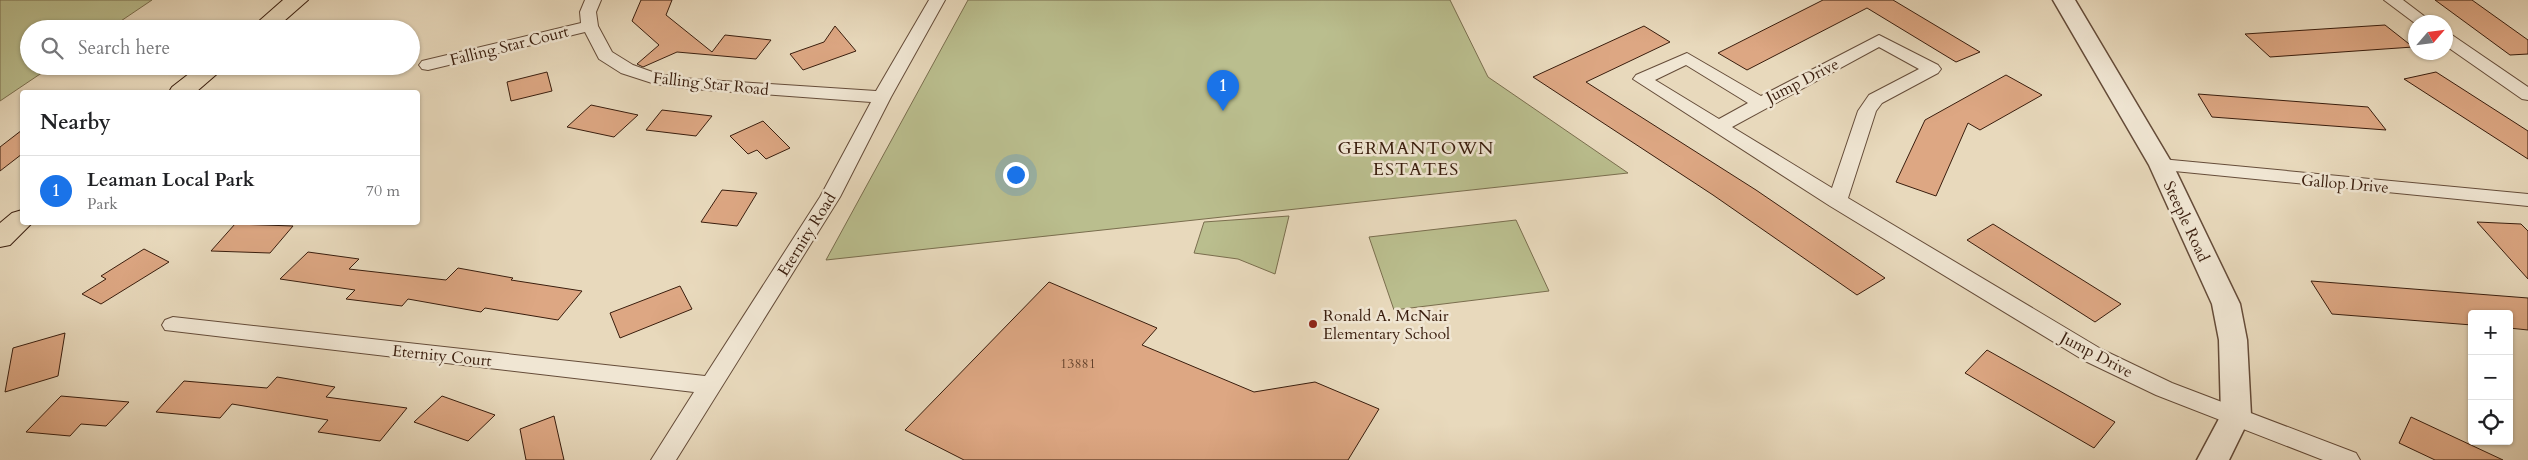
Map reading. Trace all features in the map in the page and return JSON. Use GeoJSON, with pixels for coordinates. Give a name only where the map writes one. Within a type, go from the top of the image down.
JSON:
{"type":"FeatureCollection","features":[{"type":"Feature","properties":{"kind":"main road"},"geometry":{"type":"LineString","coordinates":[[272,20],[297,0]]}},
{"type":"Feature","properties":{"kind":"main road"},"geometry":{"type":"LineString","coordinates":[[184,90],[203,75]]}},
{"type":"Feature","properties":{"kind":"main road"},"geometry":{"type":"LineString","coordinates":[[0,238],[20,222]]}},
{"type":"Feature","properties":{"kind":"street"},"geometry":{"type":"LineString","coordinates":[[590,26],[588,12],[593,0]]}},
{"type":"Feature","properties":{"kind":"street","name":"Eternity Road"},"geometry":{"type":"LineString","coordinates":[[662,460],[830,196],[882,97],[937,0]]}},
{"type":"Feature","properties":{"kind":"street","name":"Steeple Road"},"geometry":{"type":"LineString","coordinates":[[2064,0],[2161,165],[2226,304],[2233,340],[2236,415],[2213,460]]}},
{"type":"Feature","properties":{"kind":"street"},"geometry":{"type":"LineString","coordinates":[[2392,0],[2414,15]]}},
{"type":"Feature","properties":{"kind":"street","name":"Falling Star Court"},"geometry":{"type":"LineString","coordinates":[[428,65],[590,26]]}},
{"type":"Feature","properties":{"kind":"street","name":"Falling Star Road"},"geometry":{"type":"LineString","coordinates":[[590,26],[605,55],[627,69],[655,79],[692,84],[882,97]]}},
{"type":"Feature","properties":{"kind":"street","name":"Jump Drive"},"geometry":{"type":"LineString","coordinates":[[1837,201],[1867,111],[1876,100],[1932,69],[1879,40],[1761,103],[1687,58],[1642,79],[1837,201],[2093,354],[2164,389],[2236,415],[2348,460]]}},
{"type":"Feature","properties":{"kind":"street"},"geometry":{"type":"LineString","coordinates":[[2453,44],[2528,95]]}},
{"type":"Feature","properties":{"kind":"street"},"geometry":{"type":"LineString","coordinates":[[1718,127],[1761,103]]}},
{"type":"Feature","properties":{"kind":"street","name":"Gallop Drive"},"geometry":{"type":"LineString","coordinates":[[2161,165],[2528,200]]}},
{"type":"Feature","properties":{"kind":"street","name":"Eternity Court"},"geometry":{"type":"LineString","coordinates":[[173,325],[711,385]]}},
{"type":"Feature","properties":{"kind":"green space"},"geometry":{"type":"Polygon","coordinates":[[[0,0],[152,0],[122,20],[20,20],[20,75],[39,75],[0,101],[0,0]]]}},
{"type":"Feature","properties":{"kind":"green space"},"geometry":{"type":"Polygon","coordinates":[[[968,0],[1450,0],[1488,77],[1628,173],[826,260],[968,0]]]}},
{"type":"Feature","properties":{"kind":"green space"},"geometry":{"type":"Polygon","coordinates":[[[1289,216],[1275,274],[1238,259],[1194,253],[1204,222],[1289,216]]]}},
{"type":"Feature","properties":{"kind":"green space"},"geometry":{"type":"Polygon","coordinates":[[[1516,220],[1549,291],[1394,310],[1369,237],[1516,220]]]}},
{"type":"Feature","properties":{"kind":"building"},"geometry":{"type":"Polygon","coordinates":[[[641,0],[672,0],[666,15],[712,52],[725,35],[771,40],[756,59],[677,52],[643,67],[637,64],[659,45],[632,21],[641,0]]]}},
{"type":"Feature","properties":{"kind":"building"},"geometry":{"type":"Polygon","coordinates":[[[1823,0],[1893,0],[1980,52],[1956,62],[1867,8],[1747,70],[1718,53],[1823,0]]]}},
{"type":"Feature","properties":{"kind":"building"},"geometry":{"type":"Polygon","coordinates":[[[2435,0],[2472,0],[2528,40],[2528,54],[2510,55],[2435,0]]]}},
{"type":"Feature","properties":{"kind":"building"},"geometry":{"type":"Polygon","coordinates":[[[2385,25],[2408,43],[2408,47],[2270,57],[2245,34],[2385,25]]]}},
{"type":"Feature","properties":{"kind":"building"},"geometry":{"type":"Polygon","coordinates":[[[835,26],[856,51],[803,70],[790,54],[824,42],[835,26]]]}},
{"type":"Feature","properties":{"kind":"building"},"geometry":{"type":"Polygon","coordinates":[[[1644,26],[1670,42],[1586,82],[1756,190],[1885,278],[1857,295],[1713,195],[1533,77],[1644,26]]]}},
{"type":"Feature","properties":{"kind":"building"},"geometry":{"type":"Polygon","coordinates":[[[547,72],[552,91],[511,101],[507,82],[547,72]]]}},
{"type":"Feature","properties":{"kind":"building"},"geometry":{"type":"Polygon","coordinates":[[[2436,72],[2528,131],[2528,159],[2404,79],[2436,72]]]}},
{"type":"Feature","properties":{"kind":"building"},"geometry":{"type":"Polygon","coordinates":[[[2006,75],[2042,95],[1980,130],[1968,123],[1936,196],[1896,182],[1925,120],[2006,75]]]}},
{"type":"Feature","properties":{"kind":"building"},"geometry":{"type":"Polygon","coordinates":[[[2198,94],[2368,107],[2386,130],[2212,117],[2198,94]]]}},
{"type":"Feature","properties":{"kind":"building"},"geometry":{"type":"Polygon","coordinates":[[[591,105],[638,115],[614,137],[567,127],[591,105]]]}},
{"type":"Feature","properties":{"kind":"building"},"geometry":{"type":"Polygon","coordinates":[[[662,110],[712,116],[696,136],[646,130],[662,110]]]}},
{"type":"Feature","properties":{"kind":"building"},"geometry":{"type":"Polygon","coordinates":[[[763,121],[790,148],[766,159],[757,150],[748,154],[730,136],[763,121]]]}},
{"type":"Feature","properties":{"kind":"building"},"geometry":{"type":"Polygon","coordinates":[[[20,132],[20,156],[0,171],[0,147],[20,132]]]}},
{"type":"Feature","properties":{"kind":"building"},"geometry":{"type":"Polygon","coordinates":[[[722,190],[757,193],[737,226],[701,222],[722,190]]]}},
{"type":"Feature","properties":{"kind":"building"},"geometry":{"type":"Polygon","coordinates":[[[2477,222],[2521,224],[2528,231],[2528,279],[2477,222]]]}},
{"type":"Feature","properties":{"kind":"building"},"geometry":{"type":"Polygon","coordinates":[[[1993,224],[2121,304],[2095,322],[1967,240],[1993,224]]]}},
{"type":"Feature","properties":{"kind":"building"},"geometry":{"type":"Polygon","coordinates":[[[234,225],[293,226],[270,253],[211,251],[234,225]]]}},
{"type":"Feature","properties":{"kind":"building"},"geometry":{"type":"Polygon","coordinates":[[[144,249],[169,262],[101,304],[82,294],[106,279],[101,276],[144,249]]]}},
{"type":"Feature","properties":{"kind":"building"},"geometry":{"type":"Polygon","coordinates":[[[308,252],[359,259],[349,269],[446,280],[458,268],[513,278],[511,280],[582,291],[558,320],[485,308],[481,312],[408,299],[402,306],[346,299],[355,290],[280,279],[308,252]]]}},
{"type":"Feature","properties":{"kind":"building"},"geometry":{"type":"Polygon","coordinates":[[[2311,281],[2528,298],[2528,330],[2513,328],[2513,310],[2468,310],[2468,325],[2332,314],[2311,281]]]}},
{"type":"Feature","properties":{"kind":"building","name":"Ronald A. McNair Elementary School"},"geometry":{"type":"Polygon","coordinates":[[[1049,282],[1157,328],[1142,345],[1254,392],[1315,382],[1379,409],[1348,460],[964,460],[905,430],[1049,282]]]}},
{"type":"Feature","properties":{"kind":"building"},"geometry":{"type":"Polygon","coordinates":[[[680,286],[692,309],[620,338],[610,313],[680,286]]]}},
{"type":"Feature","properties":{"kind":"building"},"geometry":{"type":"Polygon","coordinates":[[[65,333],[58,376],[5,392],[13,348],[65,333]]]}},
{"type":"Feature","properties":{"kind":"building"},"geometry":{"type":"Polygon","coordinates":[[[1987,350],[2115,422],[2094,448],[1965,373],[1987,350]]]}},
{"type":"Feature","properties":{"kind":"building"},"geometry":{"type":"Polygon","coordinates":[[[277,377],[335,387],[326,397],[407,408],[380,441],[318,432],[328,420],[232,404],[220,418],[156,412],[184,381],[267,388],[277,377]]]}},
{"type":"Feature","properties":{"kind":"building"},"geometry":{"type":"Polygon","coordinates":[[[61,396],[129,402],[106,426],[81,424],[70,436],[26,432],[61,396]]]}},
{"type":"Feature","properties":{"kind":"building"},"geometry":{"type":"Polygon","coordinates":[[[442,396],[495,415],[468,441],[414,422],[442,396]]]}},
{"type":"Feature","properties":{"kind":"building"},"geometry":{"type":"Polygon","coordinates":[[[554,416],[564,460],[526,460],[520,429],[554,416]]]}},
{"type":"Feature","properties":{"kind":"building"},"geometry":{"type":"Polygon","coordinates":[[[2411,417],[2503,460],[2435,460],[2399,443],[2411,417]]]}},
{"type":"Feature","properties":{"kind":"place","name":"Leaman Local Park"},"geometry":{"type":"Point","coordinates":[1223,111]}},
{"type":"Feature","properties":{"kind":"place","name":"Ronald A. McNair Elementary School"},"geometry":{"type":"Point","coordinates":[1313,324]}},
{"type":"Feature","properties":{"kind":"district","name":"GERMANTOWN ESTATES"},"geometry":{"type":"Point","coordinates":[1416,158]}}]}
